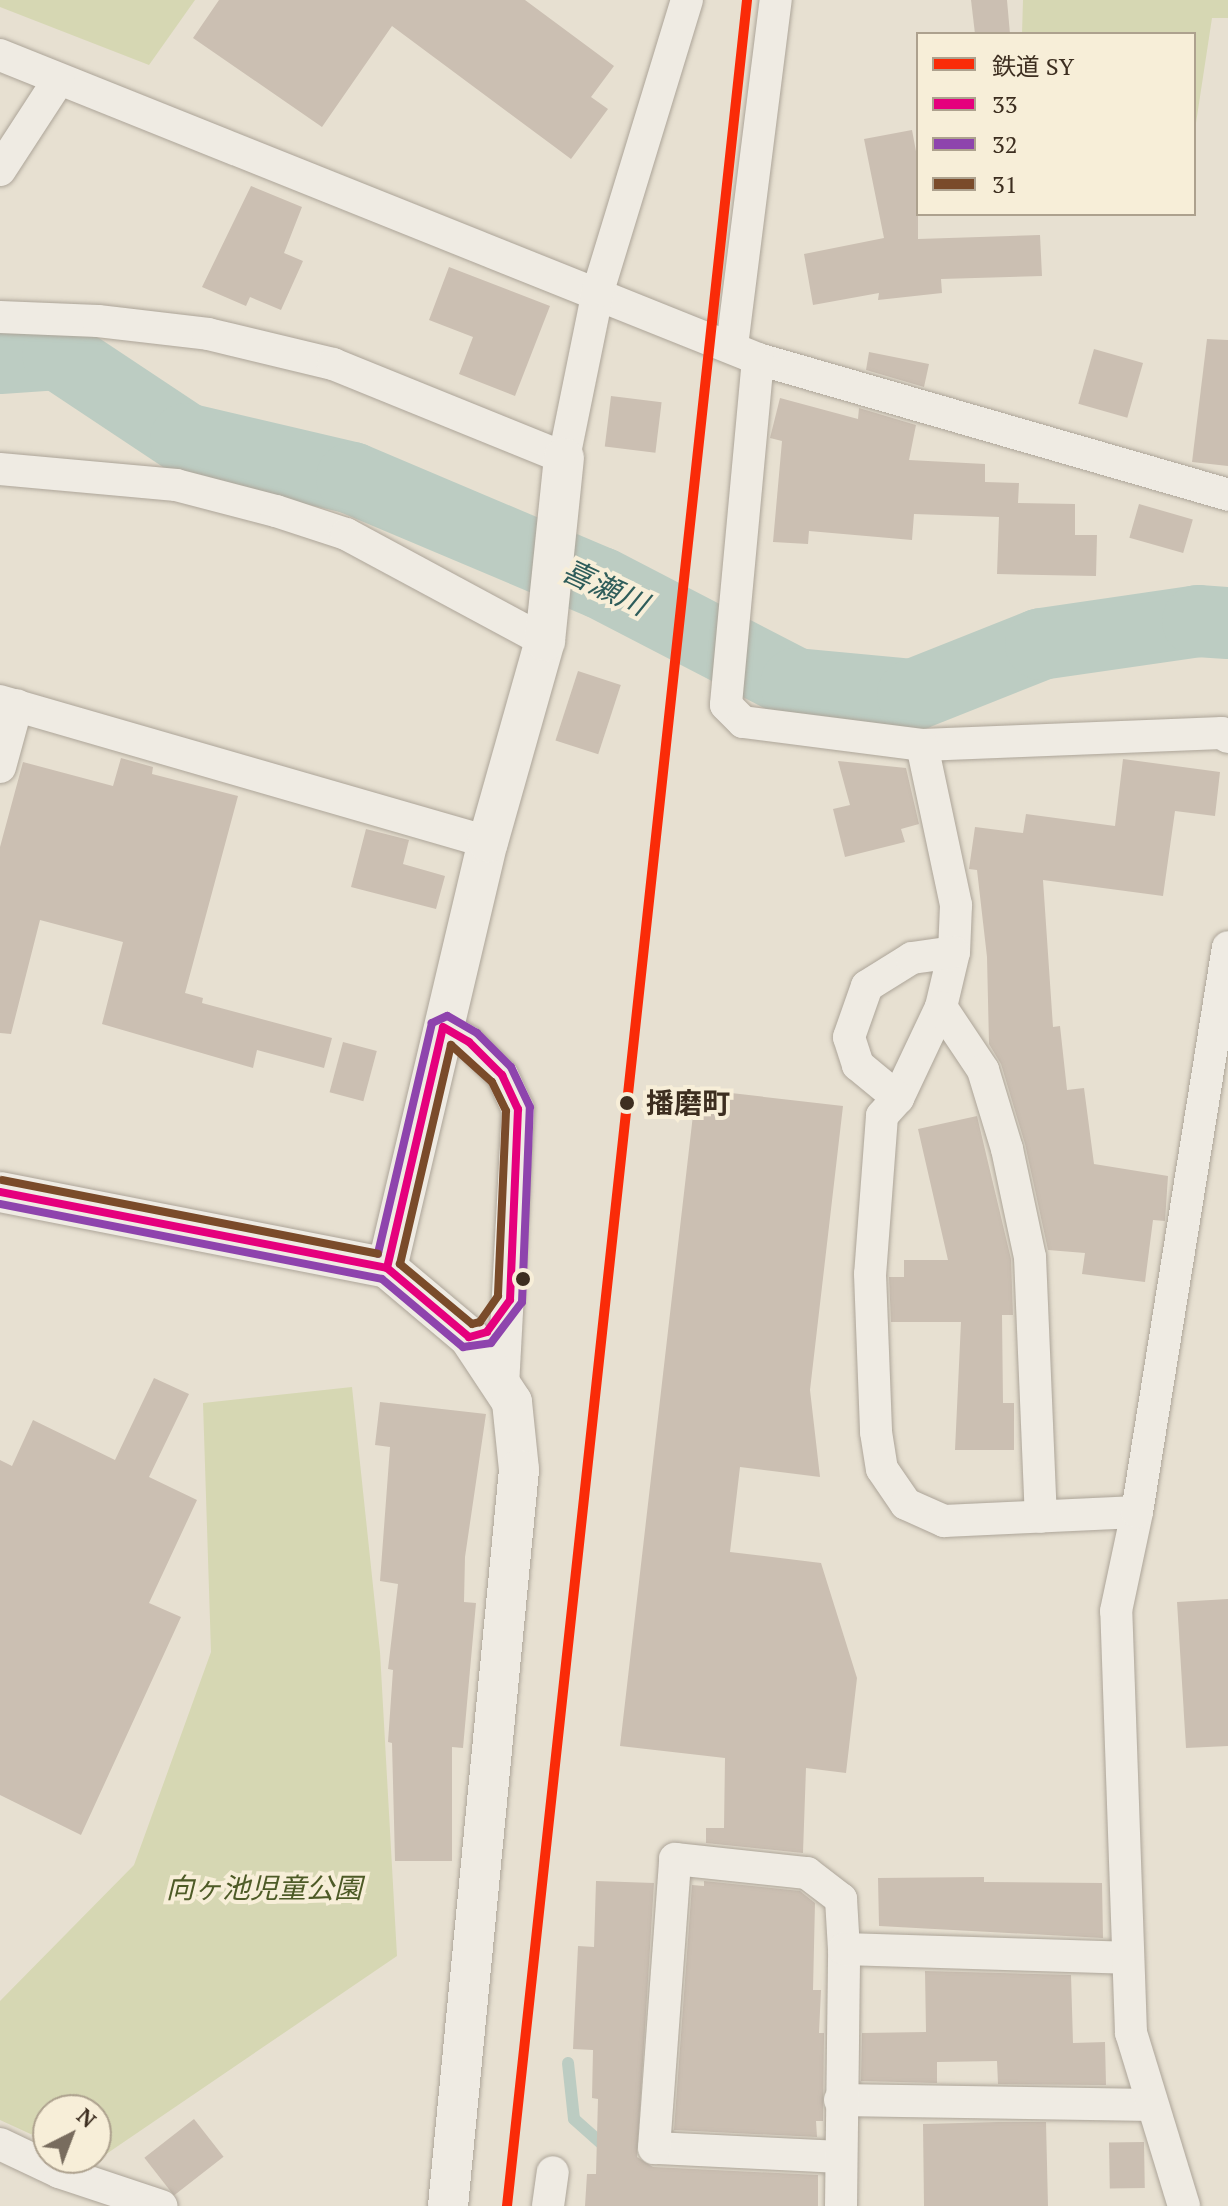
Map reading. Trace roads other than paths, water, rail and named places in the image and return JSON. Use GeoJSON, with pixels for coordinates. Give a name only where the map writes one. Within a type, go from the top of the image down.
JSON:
{"type":"FeatureCollection","features":[{"type":"Feature","properties":{"kind":"street"},"geometry":{"type":"LineString","coordinates":[[387,1268],[488,842],[545,641],[564,458],[598,291],[687,0]]}},
{"type":"Feature","properties":{"kind":"street"},"geometry":{"type":"LineString","coordinates":[[776,0],[745,352],[741,549],[726,705],[743,722],[922,745],[1222,733],[1228,737]]}},
{"type":"Feature","properties":{"kind":"street"},"geometry":{"type":"LineString","coordinates":[[0,55],[745,352],[1228,495]]}},
{"type":"Feature","properties":{"kind":"street"},"geometry":{"type":"LineString","coordinates":[[0,170],[59,79]]}},
{"type":"Feature","properties":{"kind":"street"},"geometry":{"type":"LineString","coordinates":[[0,317],[98,321],[208,334],[333,364],[564,458]]}},
{"type":"Feature","properties":{"kind":"street"},"geometry":{"type":"LineString","coordinates":[[0,469],[176,485],[276,511],[346,534],[545,641]]}},
{"type":"Feature","properties":{"kind":"street"},"geometry":{"type":"LineString","coordinates":[[0,767],[8,703],[488,842]]}},
{"type":"Feature","properties":{"kind":"street"},"geometry":{"type":"LineString","coordinates":[[922,745],[956,905],[954,952],[941,1007],[898,1098],[882,1116],[870,1274],[876,1432],[882,1469],[906,1504],[944,1521],[1137,1512]]}},
{"type":"Feature","properties":{"kind":"street"},"geometry":{"type":"LineString","coordinates":[[1184,2206],[1131,2033],[1116,1611],[1137,1512],[1228,947]]}},
{"type":"Feature","properties":{"kind":"street"},"geometry":{"type":"LineString","coordinates":[[898,1098],[858,1065],[849,1037],[867,986],[912,958],[954,952]]}},
{"type":"Feature","properties":{"kind":"street"},"geometry":{"type":"LineString","coordinates":[[941,1007],[983,1070],[1007,1149],[1030,1257],[1041,1517]]}},
{"type":"Feature","properties":{"kind":"street"},"geometry":{"type":"LineString","coordinates":[[443,1027],[469,1042],[502,1075],[518,1109],[503,1386]]}},
{"type":"Feature","properties":{"kind":"street"},"geometry":{"type":"LineString","coordinates":[[0,1192],[387,1268],[469,1337],[503,1386],[518,1433],[519,1470],[448,2206]]}},
{"type":"Feature","properties":{"kind":"street"},"geometry":{"type":"LineString","coordinates":[[469,1337],[494,1327],[510,1300]]}},
{"type":"Feature","properties":{"kind":"street"},"geometry":{"type":"LineString","coordinates":[[840,2157],[654,2148],[675,1859],[807,1873],[841,1899],[844,1949],[841,2206]]}},
{"type":"Feature","properties":{"kind":"street"},"geometry":{"type":"LineString","coordinates":[[844,1949],[1126,1958]]}},
{"type":"Feature","properties":{"kind":"street"},"geometry":{"type":"LineString","coordinates":[[840,2100],[1152,2105]]}},
{"type":"Feature","properties":{"kind":"street"},"geometry":{"type":"LineString","coordinates":[[0,2144],[59,2172],[161,2206]]}},
{"type":"Feature","properties":{"kind":"street"},"geometry":{"type":"LineString","coordinates":[[548,2206],[553,2172]]}},
{"type":"Feature","properties":{"kind":"waterway","name":"喜瀬川"},"geometry":{"type":"LineString","coordinates":[[0,358],[58,354],[186,439],[352,478],[601,583],[796,684],[913,695],[1041,644],[1198,621],[1228,623]]}},
{"type":"Feature","properties":{"kind":"waterway"},"geometry":{"type":"LineString","coordinates":[[568,2063],[574,2119],[611,2152]]}},
{"type":"Feature","properties":{"kind":"rail line","name":"SY"},"geometry":{"type":"LineString","coordinates":[[507,2206],[747,0]]}},
{"type":"Feature","properties":{"kind":"place","name":"播磨町"},"geometry":{"type":"Point","coordinates":[627,1103]}},
{"type":"Feature","properties":{"kind":"park label","name":"向ヶ池児童公園"},"geometry":{"type":"Point","coordinates":[264,1888]}}]}
